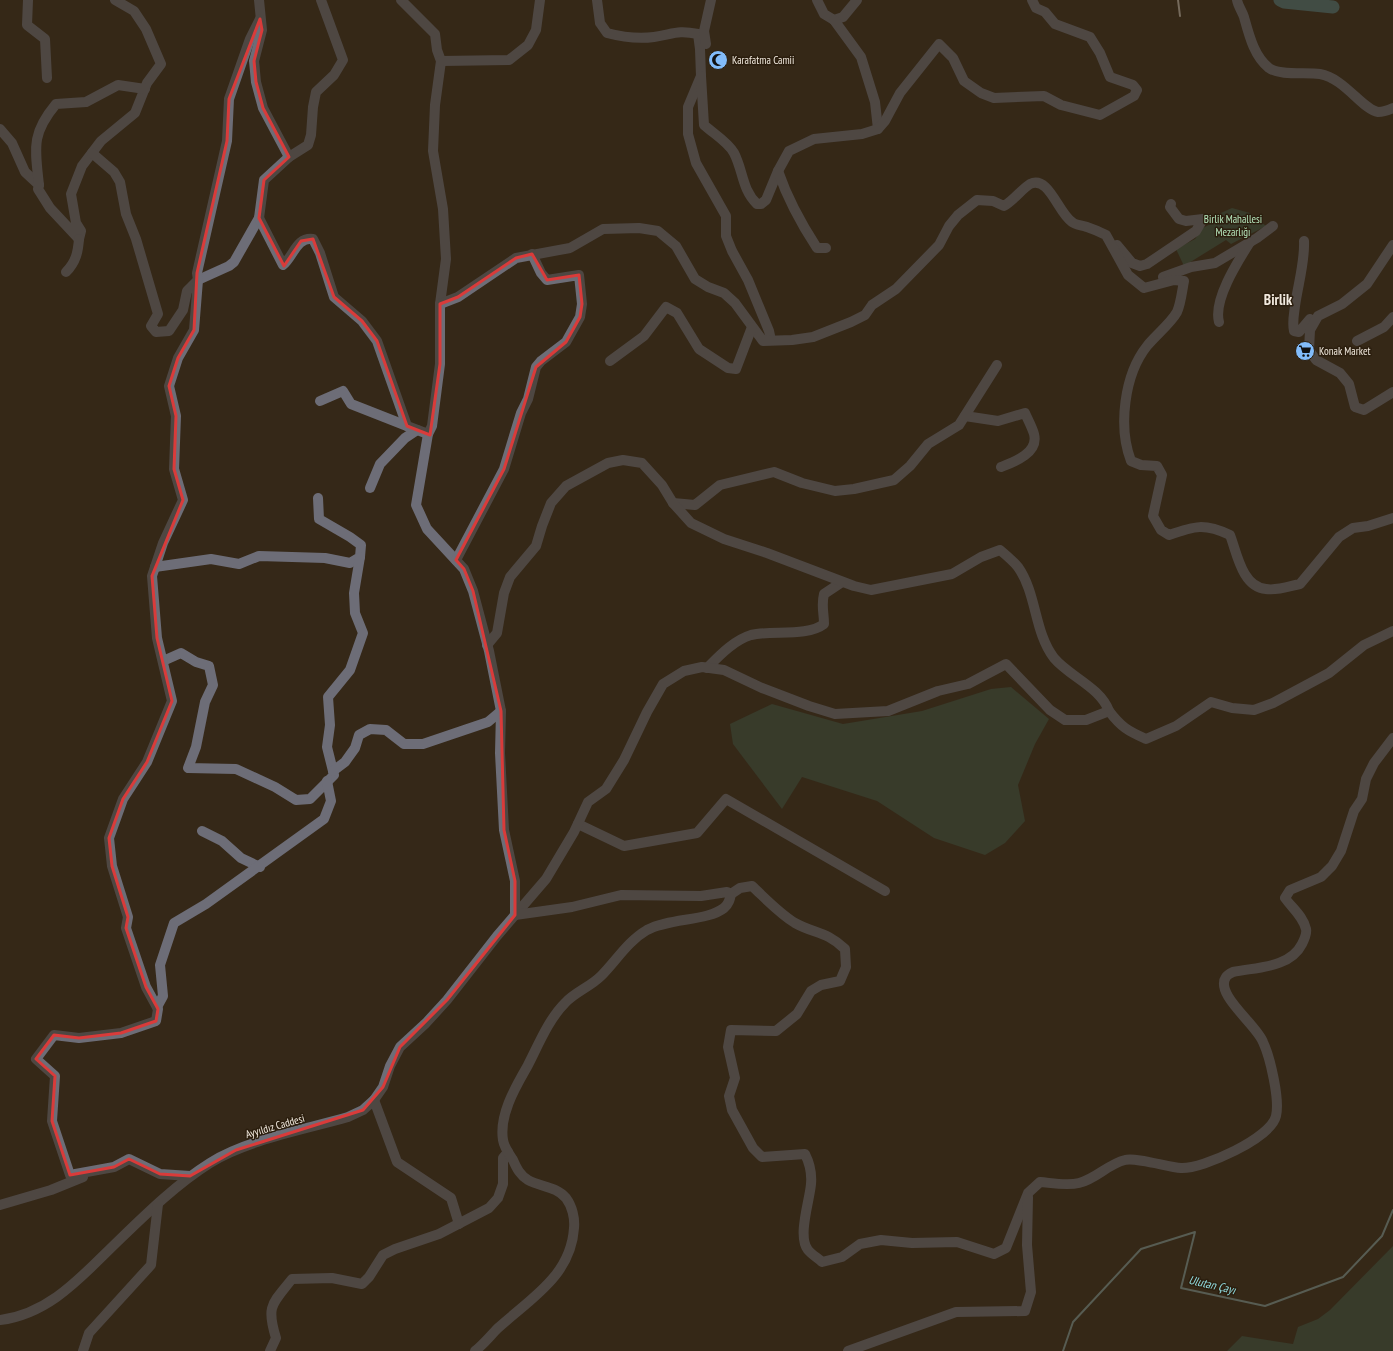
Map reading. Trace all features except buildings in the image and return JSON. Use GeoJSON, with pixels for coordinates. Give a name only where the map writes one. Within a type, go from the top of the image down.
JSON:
{"type":"FeatureCollection","features":[{"type":"Feature","properties":{"kind":"street"},"geometry":{"type":"LineString","coordinates":[[28,0],[27,25],[45,39],[47,78]]}},
{"type":"Feature","properties":{"kind":"street"},"geometry":{"type":"LineString","coordinates":[[66,272],[72,265],[78,253],[81,231],[76,223],[71,194],[82,166],[101,141],[135,113],[147,83],[161,64],[146,29],[134,11],[115,0]]}},
{"type":"Feature","properties":{"kind":"street"},"geometry":{"type":"LineString","coordinates":[[259,0],[262,30],[254,61],[256,82],[263,108],[289,157]]}},
{"type":"Feature","properties":{"kind":"street"},"geometry":{"type":"LineString","coordinates":[[92,153],[114,172],[120,182],[126,214],[136,239],[156,304],[158,314],[151,326],[156,332],[169,330],[183,310],[187,291],[198,280],[229,266],[234,262],[259,218],[264,180],[289,157],[308,145],[311,135],[313,107],[316,92],[337,71],[343,60],[321,0]]}},
{"type":"Feature","properties":{"kind":"street"},"geometry":{"type":"LineString","coordinates":[[401,0],[435,34],[437,50],[441,61],[441,74],[435,105],[432,151],[443,210],[446,259],[440,304],[440,364],[432,426],[428,434],[416,505],[427,529],[464,569],[473,591],[487,645],[501,711],[500,753],[504,830],[515,881],[515,916],[572,907],[621,896],[701,896],[727,892],[731,894]]}},
{"type":"Feature","properties":{"kind":"street"},"geometry":{"type":"LineString","coordinates":[[441,61],[509,60],[528,45],[536,30],[540,0]]}},
{"type":"Feature","properties":{"kind":"street"},"geometry":{"type":"LineString","coordinates":[[597,0],[600,23],[607,33],[623,37],[653,37],[682,31],[698,34],[704,125],[733,152],[741,170],[745,188],[750,198],[757,204],[761,204],[766,200],[778,171],[789,151],[814,139],[862,134],[878,129],[885,121],[900,93],[938,44],[953,58],[964,81],[981,93],[994,98],[1044,96],[1061,105],[1100,115],[1134,96],[1137,90],[1132,85],[1110,77],[1100,53],[1090,37],[1055,24],[1045,12],[1036,8],[1032,0]]}},
{"type":"Feature","properties":{"kind":"street"},"geometry":{"type":"LineString","coordinates":[[700,49],[706,44],[704,31],[711,0]]}},
{"type":"Feature","properties":{"kind":"street"},"geometry":{"type":"LineString","coordinates":[[817,0],[824,14],[834,20],[861,57],[875,102],[878,129]]}},
{"type":"Feature","properties":{"kind":"street"},"geometry":{"type":"LineString","coordinates":[[834,20],[843,17],[857,0]]}},
{"type":"Feature","properties":{"kind":"street"},"geometry":{"type":"LineString","coordinates":[[1237,0],[1255,50],[1263,62],[1271,69],[1280,73],[1303,72],[1322,74],[1336,80],[1349,89],[1370,109],[1378,112],[1393,108]]}},
{"type":"Feature","properties":{"kind":"street"},"geometry":{"type":"LineString","coordinates":[[157,1007],[146,987],[126,928],[128,918],[112,866],[109,838],[124,800],[147,762],[172,701],[157,638],[152,576],[163,543],[183,500],[174,469],[176,416],[169,386],[178,358],[194,330],[198,280],[197,273],[227,141],[229,99],[250,39],[260,19]]}},
{"type":"Feature","properties":{"kind":"street"},"geometry":{"type":"LineString","coordinates":[[701,76],[688,107],[688,134],[696,163],[726,216],[726,236],[732,251],[748,280],[769,331],[771,340]]}},
{"type":"Feature","properties":{"kind":"street"},"geometry":{"type":"LineString","coordinates":[[79,239],[50,208],[38,189],[39,185],[35,154],[38,132],[43,120],[56,104],[86,102],[118,85],[145,90]]}},
{"type":"Feature","properties":{"kind":"street"},"geometry":{"type":"LineString","coordinates":[[1,134],[12,143],[25,172],[39,185]]}},
{"type":"Feature","properties":{"kind":"street"},"geometry":{"type":"LineString","coordinates":[[778,171],[793,210],[806,232],[817,248],[826,248]]}},
{"type":"Feature","properties":{"kind":"street"},"geometry":{"type":"LineString","coordinates":[[440,304],[458,297],[516,258],[570,248],[603,228],[639,228],[658,230],[676,246],[695,279],[708,288],[724,293],[735,303],[763,341],[792,340],[813,337],[865,315],[872,305],[896,289],[940,245],[948,226],[958,215],[977,200],[993,201],[1004,206],[1030,184],[1037,183],[1044,185],[1049,190],[1055,203],[1072,223],[1106,235],[1119,246],[1132,263],[1140,266],[1147,264],[1196,231],[1203,222],[1203,219],[1199,218],[1186,221],[1179,219],[1170,207],[1171,204]]}},
{"type":"Feature","properties":{"kind":"street"},"geometry":{"type":"LineString","coordinates":[[259,218],[283,265],[301,241],[306,238],[313,239],[320,253],[334,297],[362,321],[377,341],[407,426]]}},
{"type":"Feature","properties":{"kind":"street"},"geometry":{"type":"LineString","coordinates":[[1138,282],[1156,280],[1191,268],[1215,263],[1273,226]]}},
{"type":"Feature","properties":{"kind":"street"},"geometry":{"type":"LineString","coordinates":[[1106,235],[1128,275],[1144,288],[1174,280],[1184,281],[1177,312],[1141,356],[1132,374],[1123,417],[1127,452],[1131,461],[1141,465],[1157,466],[1162,475],[1153,516],[1161,530],[1169,535],[1194,526],[1215,528],[1230,535],[1243,571],[1253,584],[1266,589],[1300,584],[1339,537],[1353,528],[1368,526],[1393,518]]}},
{"type":"Feature","properties":{"kind":"street"},"geometry":{"type":"LineString","coordinates":[[1304,241],[1305,255],[1297,289],[1292,324],[1294,331],[1299,332],[1309,319],[1342,304],[1367,284],[1393,245]]}},
{"type":"Feature","properties":{"kind":"street"},"geometry":{"type":"LineString","coordinates":[[1219,322],[1217,317],[1219,304],[1232,273],[1250,242]]}},
{"type":"Feature","properties":{"kind":"street"},"geometry":{"type":"LineString","coordinates":[[456,560],[504,469],[521,413],[528,399],[536,367],[541,361],[566,342],[580,317],[582,304],[579,275],[547,280],[541,273],[532,254]]}},
{"type":"Feature","properties":{"kind":"street"},"geometry":{"type":"LineString","coordinates":[[610,360],[644,336],[666,307],[677,313],[699,349],[728,368],[736,369],[752,327]]}},
{"type":"Feature","properties":{"kind":"street"},"geometry":{"type":"LineString","coordinates":[[1318,316],[1310,330],[1309,350],[1316,360],[1340,373],[1349,384],[1356,407],[1364,410],[1393,392]]}},
{"type":"Feature","properties":{"kind":"street"},"geometry":{"type":"LineString","coordinates":[[1357,341],[1384,327],[1393,318]]}},
{"type":"Feature","properties":{"kind":"street"},"geometry":{"type":"LineString","coordinates":[[673,503],[695,504],[720,485],[774,472],[802,483],[835,491],[854,489],[894,480],[910,466],[928,444],[959,425],[997,365]]}},
{"type":"Feature","properties":{"kind":"street"},"geometry":{"type":"LineString","coordinates":[[320,401],[343,391],[351,404],[428,434]]}},
{"type":"Feature","properties":{"kind":"street"},"geometry":{"type":"LineString","coordinates":[[965,416],[998,421],[1025,413],[1034,435],[1033,445],[1020,460],[1001,467]]}},
{"type":"Feature","properties":{"kind":"street"},"geometry":{"type":"LineString","coordinates":[[370,488],[380,464],[405,438],[417,430]]}},
{"type":"Feature","properties":{"kind":"street"},"geometry":{"type":"LineString","coordinates":[[487,645],[497,633],[504,593],[510,577],[536,546],[551,503],[566,486],[608,463],[624,460],[642,463],[662,485],[673,503],[691,523],[724,540],[768,552],[842,582],[871,590],[895,584],[952,574],[981,557],[1000,550],[1018,567],[1030,590],[1044,636],[1054,658],[1098,695],[1107,705],[1109,711],[1119,724],[1126,730],[1146,739],[1176,726],[1211,702],[1232,708],[1254,710],[1273,703],[1329,672],[1364,645],[1393,631]]}},
{"type":"Feature","properties":{"kind":"street"},"geometry":{"type":"LineString","coordinates":[[163,661],[180,653],[196,662],[209,666],[213,685],[205,702],[196,747],[188,768],[236,770],[275,787],[296,800],[310,799],[334,776],[327,747],[330,725],[328,697],[350,670],[363,633],[355,612],[354,593],[361,545],[319,519],[318,498]]}},
{"type":"Feature","properties":{"kind":"street"},"geometry":{"type":"LineString","coordinates":[[155,567],[211,559],[239,564],[259,556],[325,558],[350,563],[360,557]]}},
{"type":"Feature","properties":{"kind":"street"},"geometry":{"type":"LineString","coordinates":[[706,668],[727,649],[749,636],[765,633],[797,632],[819,628],[824,624],[824,615],[821,604],[824,594],[842,582]]}},
{"type":"Feature","properties":{"kind":"street","name":"Ayyıldız Caddesi"},"geometry":{"type":"LineString","coordinates":[[0,1320],[11,1319],[52,1301],[74,1284],[158,1204],[190,1176],[211,1162],[236,1150],[348,1117],[363,1110],[374,1100],[383,1087],[392,1060],[400,1047],[426,1023],[447,1000],[497,936],[546,879],[578,824],[588,802],[606,789],[624,760],[662,684],[684,671],[706,668],[724,670],[762,688],[835,714],[888,711],[938,690],[968,684],[1006,664],[1050,710],[1065,720],[1086,720],[1109,711]]}},
{"type":"Feature","properties":{"kind":"street"},"geometry":{"type":"LineString","coordinates":[[333,771],[345,762],[352,753],[359,735],[370,729],[386,730],[404,744],[423,744],[488,722],[501,711]]}},
{"type":"Feature","properties":{"kind":"street"},"geometry":{"type":"LineString","coordinates":[[475,1351],[553,1280],[565,1263],[574,1236],[575,1222],[567,1199],[560,1192],[533,1183],[520,1176],[503,1142],[502,1132],[506,1111],[546,1032],[565,1003],[601,976],[634,939],[645,931],[663,923],[699,917],[723,909],[728,905],[731,894],[740,888],[752,886],[780,913],[796,923],[834,938],[845,949],[846,967],[840,981],[821,985],[811,991],[797,1014],[776,1031],[731,1030],[728,1047],[735,1078],[730,1096],[732,1110],[753,1148],[762,1157],[805,1154],[810,1165],[811,1184],[806,1202],[804,1232],[807,1249],[822,1262],[842,1257],[860,1244],[881,1240],[912,1243],[957,1242],[994,1254],[1006,1248],[1028,1193],[1040,1182],[1079,1183],[1126,1159],[1183,1168],[1221,1158],[1266,1131],[1276,1116],[1276,1087],[1263,1040],[1248,1019],[1225,994],[1224,983],[1226,977],[1233,972],[1287,960],[1298,952],[1304,942],[1306,930],[1301,917],[1285,898],[1290,890],[1321,877],[1332,866],[1341,851],[1354,811],[1362,799],[1366,779],[1374,763],[1393,738]]}},
{"type":"Feature","properties":{"kind":"street"},"geometry":{"type":"LineString","coordinates":[[190,1176],[160,1174],[130,1159],[114,1167],[70,1175],[52,1121],[54,1076],[36,1059],[54,1035],[79,1038],[121,1033],[156,1020],[157,1007],[163,996],[160,965],[174,923],[206,904],[260,867],[324,819],[331,801],[327,782]]}},
{"type":"Feature","properties":{"kind":"street"},"geometry":{"type":"LineString","coordinates":[[578,824],[624,846],[697,833],[726,799],[885,891]]}},
{"type":"Feature","properties":{"kind":"street"},"geometry":{"type":"LineString","coordinates":[[202,831],[222,841],[240,858],[260,867]]}},
{"type":"Feature","properties":{"kind":"street"},"geometry":{"type":"LineString","coordinates":[[374,1100],[397,1162],[451,1198],[459,1224]]}},
{"type":"Feature","properties":{"kind":"street"},"geometry":{"type":"LineString","coordinates":[[270,1351],[276,1338],[270,1318],[273,1302],[292,1279],[332,1278],[362,1284],[369,1277],[383,1255],[395,1249],[439,1234],[489,1208],[498,1198],[503,1184],[503,1158],[508,1152]]}},
{"type":"Feature","properties":{"kind":"street"},"geometry":{"type":"LineString","coordinates":[[0,1205],[50,1190],[107,1168]]}},
{"type":"Feature","properties":{"kind":"street"},"geometry":{"type":"LineString","coordinates":[[848,1351],[956,1312],[1025,1312],[1031,1292],[1028,1245],[1028,1193]]}},
{"type":"Feature","properties":{"kind":"street"},"geometry":{"type":"LineString","coordinates":[[83,1351],[89,1333],[151,1265],[158,1204]]}},
{"type":"Feature","properties":{"kind":"highlighted area"},"geometry":{"type":"Polygon","coordinates":[[[260,19],[262,30],[254,61],[256,82],[263,108],[289,157],[264,180],[259,218],[284,266],[301,241],[313,239],[334,297],[362,321],[377,341],[407,426],[430,435],[440,364],[440,304],[458,297],[516,258],[532,254],[547,280],[579,275],[582,304],[580,317],[566,342],[536,367],[504,469],[456,560],[464,569],[473,591],[501,711],[504,830],[515,881],[515,915],[447,1000],[400,1047],[383,1087],[363,1110],[236,1150],[190,1176],[160,1174],[129,1159],[114,1167],[70,1175],[52,1121],[55,1076],[36,1059],[54,1035],[79,1038],[121,1033],[156,1021],[158,1009],[146,987],[126,928],[128,917],[112,866],[109,838],[123,799],[147,762],[172,701],[157,638],[152,576],[183,500],[174,469],[176,416],[169,386],[178,358],[194,330],[197,273],[227,141],[229,99],[260,19]]]}},
{"type":"Feature","properties":{"kind":"green space","name":"Birlik Mahallesi Mezarlığı"},"geometry":{"type":"Polygon","coordinates":[[[1232,208],[1250,213],[1266,226],[1231,244],[1226,240],[1184,266],[1176,249],[1195,239],[1203,228],[1212,223],[1214,216],[1232,208]]]}},
{"type":"Feature","properties":{"kind":"green space"},"geometry":{"type":"Polygon","coordinates":[[[1011,687],[1049,719],[1035,744],[1018,785],[1025,821],[1005,843],[985,855],[934,838],[877,801],[802,777],[782,809],[733,744],[730,724],[772,704],[843,724],[922,711],[991,689],[1011,687]]]}},
{"type":"Feature","properties":{"kind":"green space"},"geometry":{"type":"Polygon","coordinates":[[[1393,1246],[1393,1351],[1227,1351],[1242,1336],[1293,1344],[1298,1327],[1318,1319],[1330,1310],[1393,1246]]]}},
{"type":"Feature","properties":{"kind":"waterway"},"geometry":{"type":"LineString","coordinates":[[1280,0],[1284,2],[1333,7]]}},
{"type":"Feature","properties":{"kind":"waterway","name":"Ulutan Çayı"},"geometry":{"type":"LineString","coordinates":[[1063,1351],[1073,1322],[1141,1249],[1195,1232],[1181,1288],[1265,1306],[1343,1277],[1382,1236],[1393,1210]]}},
{"type":"Feature","properties":{"kind":"railway"},"geometry":{"type":"LineString","coordinates":[[1178,0],[1180,16]]}},
{"type":"Feature","properties":{"kind":"place","name":"Karafatma Camii"},"geometry":{"type":"Point","coordinates":[718,60]}},
{"type":"Feature","properties":{"kind":"place","name":"Konak Market"},"geometry":{"type":"Point","coordinates":[1305,351]}},
{"type":"Feature","properties":{"kind":"district","name":"Birlik"},"geometry":{"type":"Point","coordinates":[1278,300]}}]}
